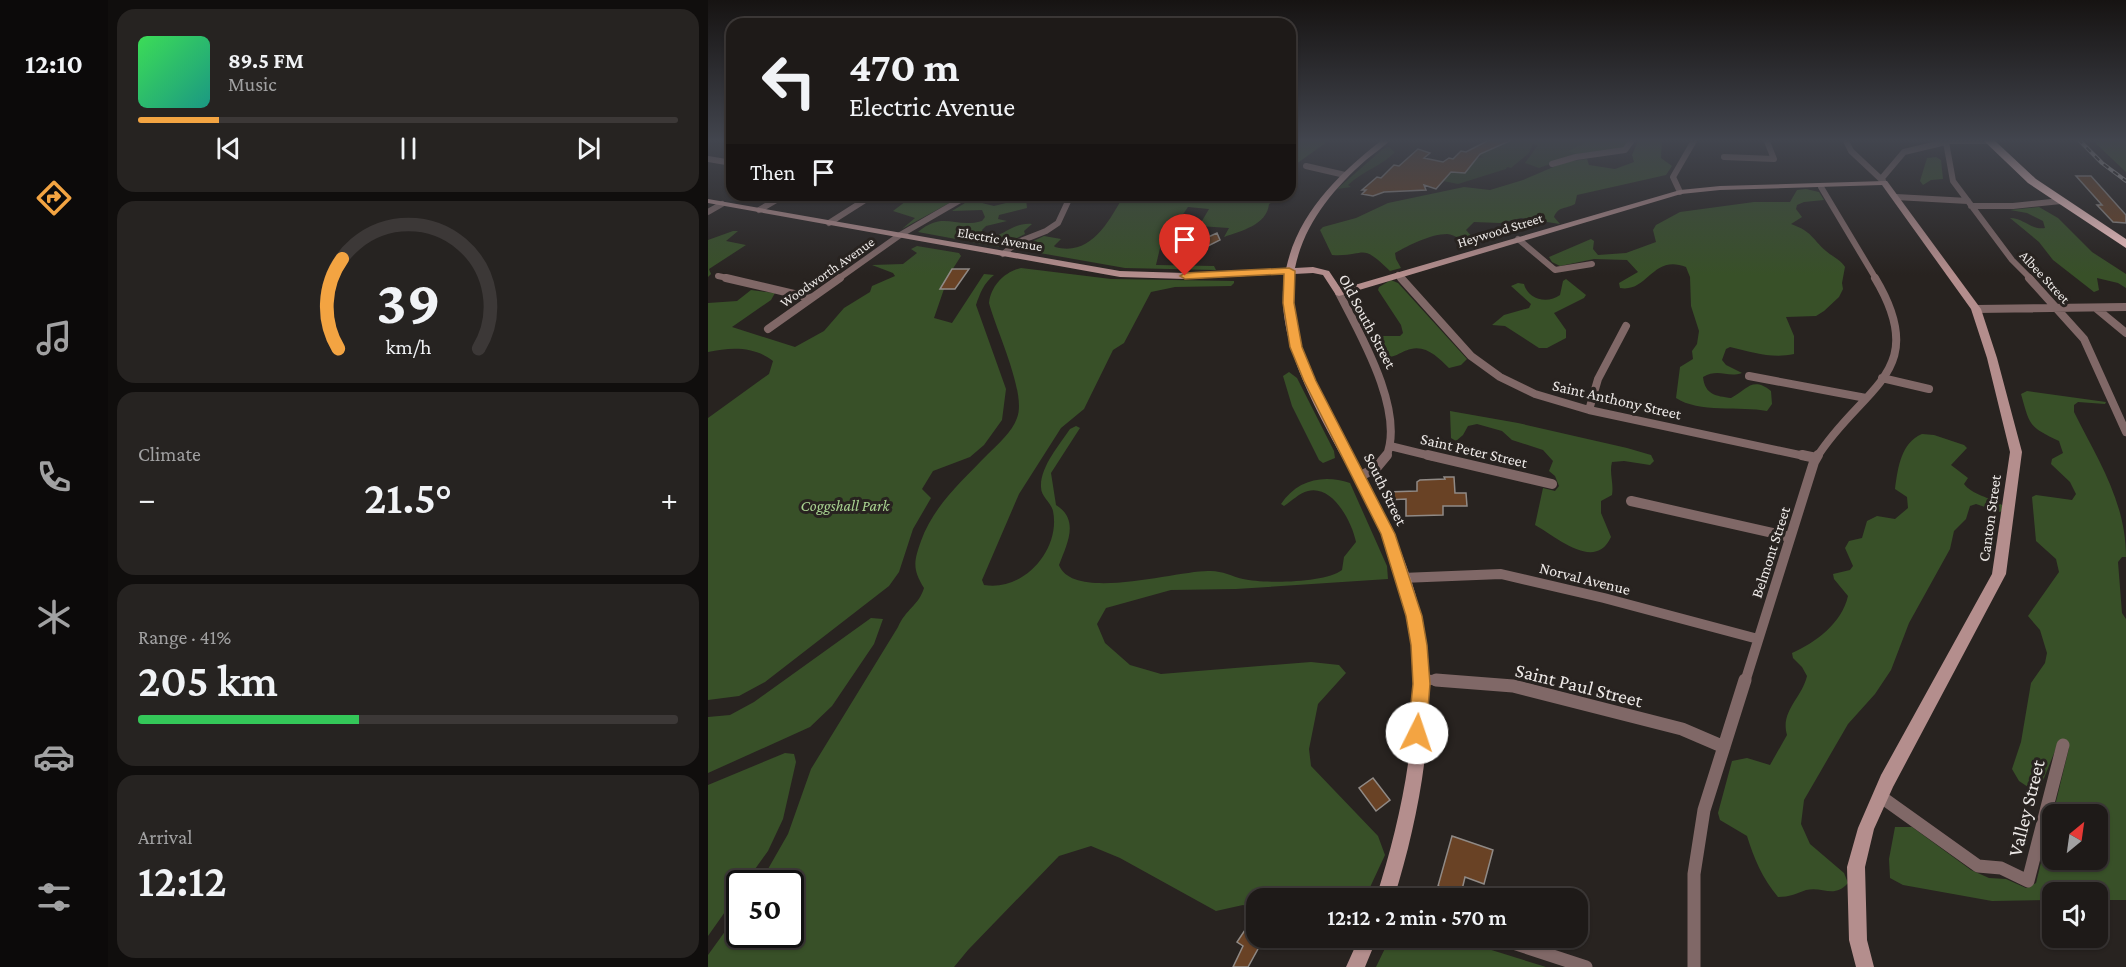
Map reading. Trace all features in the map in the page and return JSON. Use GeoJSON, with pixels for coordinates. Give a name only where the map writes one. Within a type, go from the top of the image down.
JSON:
{"type":"FeatureCollection","features":[{"type":"Feature","properties":{"kind":"highway"},"geometry":{"type":"LineString","coordinates":[[2038,184],[2126,244]]}},
{"type":"Feature","properties":{"kind":"street","name":"South Street"},"geometry":{"type":"LineString","coordinates":[[1338,184],[1313,211],[1294,250],[1289,271],[1288,303],[1296,347],[1310,381],[1388,534],[1416,626],[1421,679],[1417,733],[1406,817],[1389,888]]}},
{"type":"Feature","properties":{"kind":"street"},"geometry":{"type":"LineString","coordinates":[[1676,184],[1680,192]]}},
{"type":"Feature","properties":{"kind":"street","name":"Heywood Street"},"geometry":{"type":"LineString","coordinates":[[1339,293],[1680,192],[1720,188],[1821,187],[1851,184]]}},
{"type":"Feature","properties":{"kind":"street","name":"Canton Street"},"geometry":{"type":"LineString","coordinates":[[1865,967],[1858,940],[1856,867],[1866,828],[1880,796],[1999,574],[2016,452],[2011,425],[1976,309],[1886,184]]}},
{"type":"Feature","properties":{"kind":"street","name":"Albee Street"},"geometry":{"type":"LineString","coordinates":[[1957,184],[2012,260],[2074,325],[2090,350],[2126,432]]}},
{"type":"Feature","properties":{"kind":"street","name":"Belmont Street"},"geometry":{"type":"LineString","coordinates":[[1694,967],[1694,874],[1699,831],[1790,537],[1816,458],[1893,364],[1897,347],[1898,332],[1879,284],[1821,187]]}},
{"type":"Feature","properties":{"kind":"street"},"geometry":{"type":"LineString","coordinates":[[1896,197],[2013,206],[2061,201]]}},
{"type":"Feature","properties":{"kind":"street","name":"Electric Avenue"},"geometry":{"type":"LineString","coordinates":[[708,201],[829,224],[1139,276],[1289,271]]}},
{"type":"Feature","properties":{"kind":"street"},"geometry":{"type":"LineString","coordinates":[[759,210],[775,201]]}},
{"type":"Feature","properties":{"kind":"street"},"geometry":{"type":"LineString","coordinates":[[829,224],[864,201]]}},
{"type":"Feature","properties":{"kind":"street","name":"Woodworth Avenue"},"geometry":{"type":"LineString","coordinates":[[768,329],[900,235],[959,201]]}},
{"type":"Feature","properties":{"kind":"street"},"geometry":{"type":"LineString","coordinates":[[1003,254],[1018,242],[1046,231],[1058,223],[1068,201]]}},
{"type":"Feature","properties":{"kind":"street"},"geometry":{"type":"LineString","coordinates":[[708,212],[722,204]]}},
{"type":"Feature","properties":{"kind":"street"},"geometry":{"type":"LineString","coordinates":[[1518,239],[1555,270],[1592,264]]}},
{"type":"Feature","properties":{"kind":"street","name":"Old South Street"},"geometry":{"type":"LineString","coordinates":[[1289,271],[1324,272],[1331,279],[1383,380],[1389,417],[1389,446]]}},
{"type":"Feature","properties":{"kind":"street","name":"Saint Anthony Street"},"geometry":{"type":"LineString","coordinates":[[1398,275],[1471,357],[1500,377],[1535,394],[1589,410],[1816,458]]}},
{"type":"Feature","properties":{"kind":"street"},"geometry":{"type":"LineString","coordinates":[[718,276],[811,298]]}},
{"type":"Feature","properties":{"kind":"street"},"geometry":{"type":"LineString","coordinates":[[1976,309],[2126,307]]}},
{"type":"Feature","properties":{"kind":"street"},"geometry":{"type":"LineString","coordinates":[[2097,309],[2126,333]]}},
{"type":"Feature","properties":{"kind":"street"},"geometry":{"type":"LineString","coordinates":[[1589,410],[1598,379],[1626,326]]}},
{"type":"Feature","properties":{"kind":"street"},"geometry":{"type":"LineString","coordinates":[[1749,376],[1866,398]]}},
{"type":"Feature","properties":{"kind":"street"},"geometry":{"type":"LineString","coordinates":[[1882,378],[1929,389]]}},
{"type":"Feature","properties":{"kind":"street"},"geometry":{"type":"LineString","coordinates":[[1359,477],[1384,459],[1389,446]]}},
{"type":"Feature","properties":{"kind":"street","name":"Saint Peter Street"},"geometry":{"type":"LineString","coordinates":[[1389,446],[1552,484]]}},
{"type":"Feature","properties":{"kind":"street"},"geometry":{"type":"LineString","coordinates":[[1631,501],[1790,537]]}},
{"type":"Feature","properties":{"kind":"street","name":"Norval Avenue"},"geometry":{"type":"LineString","coordinates":[[1402,578],[1501,574],[1604,598],[1758,639]]}},
{"type":"Feature","properties":{"kind":"street","name":"Saint Paul Street"},"geometry":{"type":"LineString","coordinates":[[1421,679],[1513,686],[1682,729],[1724,747]]}},
{"type":"Feature","properties":{"kind":"street","name":"Valley Street"},"geometry":{"type":"LineString","coordinates":[[1880,796],[1978,866],[2001,868],[2028,881],[2063,745]]}},
{"type":"Feature","properties":{"kind":"street"},"geometry":{"type":"LineString","coordinates":[[1355,967],[1364,948]]}},
{"type":"Feature","properties":{"kind":"street"},"geometry":{"type":"LineString","coordinates":[[1528,948],[1586,967]]}},
{"type":"Feature","properties":{"kind":"green space"},"geometry":{"type":"Polygon","coordinates":[[[1343,184],[1349,184],[1351,187],[1337,189],[1343,184]]]}},
{"type":"Feature","properties":{"kind":"green space"},"geometry":{"type":"Polygon","coordinates":[[[1509,184],[1625,184],[1577,195],[1575,204],[1560,209],[1556,213],[1554,217],[1560,224],[1521,218],[1500,223],[1474,222],[1466,230],[1473,238],[1470,241],[1447,234],[1420,240],[1395,253],[1401,268],[1390,271],[1368,253],[1332,255],[1320,230],[1323,227],[1356,218],[1388,203],[1464,187],[1490,190],[1509,184]]]}},
{"type":"Feature","properties":{"kind":"green space"},"geometry":{"type":"Polygon","coordinates":[[[1806,189],[1819,192],[1824,200],[1797,205],[1796,209],[1802,217],[1791,224],[1808,233],[1845,267],[1843,289],[1839,297],[1816,316],[1786,317],[1794,336],[1794,354],[1770,355],[1730,347],[1726,349],[1722,360],[1726,365],[1742,373],[1714,373],[1703,377],[1706,388],[1712,394],[1731,398],[1750,386],[1764,387],[1771,391],[1772,404],[1767,411],[1696,406],[1676,398],[1680,367],[1693,359],[1692,351],[1697,344],[1699,331],[1691,306],[1690,277],[1686,267],[1675,264],[1665,266],[1637,285],[1620,288],[1619,283],[1638,272],[1627,260],[1594,259],[1560,266],[1552,262],[1549,257],[1591,239],[1594,241],[1593,249],[1598,255],[1626,253],[1656,242],[1653,230],[1656,225],[1680,212],[1754,202],[1790,202],[1797,190],[1806,189]]]}},
{"type":"Feature","properties":{"kind":"green space"},"geometry":{"type":"Polygon","coordinates":[[[906,201],[953,201],[902,229],[915,218],[893,211],[906,201]]]}},
{"type":"Feature","properties":{"kind":"green space"},"geometry":{"type":"Polygon","coordinates":[[[968,201],[984,201],[982,203],[994,206],[1011,201],[1026,201],[1027,208],[999,215],[998,219],[1007,221],[986,226],[982,230],[985,236],[991,237],[1024,224],[1032,224],[1024,231],[1025,234],[999,247],[918,232],[935,222],[972,223],[982,221],[985,217],[982,210],[952,211],[968,201]]]}},
{"type":"Feature","properties":{"kind":"green space"},"geometry":{"type":"Polygon","coordinates":[[[1121,201],[1275,201],[1269,204],[1264,217],[1258,222],[1224,237],[1229,228],[1199,226],[1209,209],[1188,207],[1160,248],[1156,265],[1214,266],[1216,270],[1125,268],[1017,249],[1044,236],[1061,239],[1055,247],[1068,249],[1079,247],[1089,242],[1112,216],[1121,201]]]}},
{"type":"Feature","properties":{"kind":"green space"},"geometry":{"type":"Polygon","coordinates":[[[2039,207],[2058,218],[2092,252],[2126,274],[2126,288],[2118,283],[2097,278],[2099,290],[2094,292],[2053,260],[2039,242],[2010,218],[2045,228],[2043,221],[2027,213],[2010,210],[2039,207]]]}},
{"type":"Feature","properties":{"kind":"green space"},"geometry":{"type":"Polygon","coordinates":[[[738,231],[726,241],[746,245],[709,269],[711,274],[708,277],[708,240],[738,231]]]}},
{"type":"Feature","properties":{"kind":"green space","name":"Coggshall Park"},"geometry":{"type":"Polygon","coordinates":[[[917,246],[959,253],[961,256],[940,289],[944,289],[934,318],[952,323],[984,274],[994,275],[983,288],[976,305],[1006,389],[1002,420],[984,445],[970,457],[933,471],[922,489],[931,498],[913,529],[899,572],[889,586],[765,682],[739,696],[708,700],[708,418],[769,374],[773,361],[750,350],[725,349],[708,352],[708,303],[737,301],[751,290],[775,293],[771,300],[732,327],[795,347],[824,331],[844,308],[870,292],[872,286],[895,276],[893,273],[872,265],[903,264],[917,253],[911,249],[917,246]]]}},
{"type":"Feature","properties":{"kind":"green space"},"geometry":{"type":"Polygon","coordinates":[[[1021,268],[1111,279],[1234,281],[1234,283],[1231,286],[1175,287],[1151,292],[1124,343],[1113,350],[1084,409],[1061,428],[1019,494],[982,580],[984,585],[1012,582],[1025,575],[1045,553],[1054,526],[1052,508],[1041,491],[1042,479],[1047,464],[1056,449],[1070,429],[1076,426],[1080,428],[1051,473],[1056,505],[1068,518],[1070,525],[1068,541],[1059,565],[1068,576],[1084,582],[1127,582],[1208,571],[1265,582],[1309,580],[1334,574],[1342,570],[1344,557],[1356,542],[1346,515],[1340,507],[1333,499],[1317,491],[1305,492],[1284,506],[1281,504],[1295,489],[1311,481],[1330,479],[1350,483],[1387,566],[1388,579],[1236,589],[1171,590],[1106,608],[1097,624],[1105,643],[1130,665],[1161,674],[1311,662],[1339,665],[1346,673],[1318,704],[1309,749],[1311,766],[1378,836],[1385,855],[1370,888],[1246,888],[1246,906],[1216,911],[1120,858],[1091,846],[1059,856],[954,967],[708,967],[708,955],[726,930],[726,948],[804,948],[804,870],[767,870],[788,834],[811,769],[904,616],[922,594],[924,588],[917,575],[916,560],[921,541],[933,516],[968,474],[1004,438],[1017,418],[1018,394],[989,303],[992,291],[999,281],[1021,268]]]}},
{"type":"Feature","properties":{"kind":"green space"},"geometry":{"type":"Polygon","coordinates":[[[1566,279],[1586,295],[1554,313],[1566,330],[1566,338],[1547,348],[1539,348],[1505,326],[1492,325],[1504,315],[1529,308],[1531,304],[1511,286],[1518,283],[1524,284],[1530,294],[1544,300],[1560,295],[1563,281],[1566,279]]]}},
{"type":"Feature","properties":{"kind":"green space"},"geometry":{"type":"Polygon","coordinates":[[[1391,280],[1398,283],[1467,359],[1461,365],[1449,368],[1432,353],[1417,348],[1383,358],[1373,340],[1381,336],[1400,336],[1403,333],[1401,325],[1378,290],[1391,280]]]}},
{"type":"Feature","properties":{"kind":"green space"},"geometry":{"type":"Polygon","coordinates":[[[1289,372],[1297,378],[1334,451],[1335,458],[1323,463],[1319,460],[1292,406],[1283,376],[1289,372]]]}},
{"type":"Feature","properties":{"kind":"green space"},"geometry":{"type":"Polygon","coordinates":[[[2027,391],[2106,402],[2105,404],[2078,402],[2074,405],[2074,412],[2109,482],[2125,537],[2126,557],[2122,557],[2118,562],[2122,613],[2126,619],[2126,900],[2108,900],[2108,882],[2042,882],[2042,900],[1992,901],[1903,885],[1890,878],[1889,859],[1895,827],[1912,827],[1971,870],[1989,878],[2006,879],[2026,888],[2036,883],[2042,859],[2042,870],[2108,870],[2108,804],[2055,804],[2069,748],[2066,742],[2059,741],[2040,788],[2031,789],[2019,781],[2012,769],[2021,742],[2031,683],[2045,663],[2047,653],[2040,630],[2028,616],[2059,572],[2056,559],[2036,541],[2032,497],[2036,495],[2072,500],[2076,494],[2070,482],[2051,464],[2052,459],[2063,453],[2059,441],[2032,424],[2021,394],[2027,391]]]}},
{"type":"Feature","properties":{"kind":"green space"},"geometry":{"type":"Polygon","coordinates":[[[1450,411],[1518,423],[1627,448],[1651,455],[1654,461],[1650,465],[1624,461],[1612,462],[1612,495],[1601,501],[1601,513],[1611,537],[1604,547],[1595,552],[1586,552],[1575,549],[1535,525],[1543,488],[1555,491],[1559,486],[1555,476],[1549,471],[1553,461],[1543,450],[1512,440],[1502,431],[1477,424],[1468,426],[1456,441],[1451,438],[1450,411]]]}},
{"type":"Feature","properties":{"kind":"green space"},"geometry":{"type":"Polygon","coordinates":[[[1922,434],[1934,435],[1964,445],[1967,448],[1951,465],[1968,478],[1964,484],[1967,487],[2002,505],[2004,509],[2000,512],[1976,504],[1970,506],[1966,519],[1954,531],[1950,549],[1909,623],[1891,670],[1875,694],[1848,724],[1804,800],[1801,824],[1810,844],[1844,873],[1848,883],[1843,888],[1833,891],[1812,889],[1778,897],[1759,868],[1747,836],[1720,820],[1718,813],[1732,761],[1747,758],[1770,765],[1787,735],[1786,719],[1807,676],[1793,658],[1792,653],[1810,644],[1826,631],[1845,606],[1848,596],[1834,579],[1833,574],[1850,570],[1853,566],[1845,548],[1849,541],[1862,538],[1867,521],[1877,516],[1895,519],[1908,508],[1907,497],[1895,489],[1898,472],[1909,443],[1922,434]]]}},
{"type":"Feature","properties":{"kind":"green space"},"geometry":{"type":"Polygon","coordinates":[[[871,618],[883,619],[874,644],[832,706],[810,727],[708,773],[708,717],[730,715],[754,702],[871,618]]]}},
{"type":"Feature","properties":{"kind":"green space"},"geometry":{"type":"Polygon","coordinates":[[[785,753],[794,754],[796,762],[783,819],[768,851],[754,870],[726,870],[726,910],[708,936],[708,785],[785,753]]]}},
{"type":"Feature","properties":{"kind":"green space"},"geometry":{"type":"Polygon","coordinates":[[[1385,948],[1485,948],[1546,967],[1376,967],[1385,948]]]}},
{"type":"Feature","properties":{"kind":"building"},"geometry":{"type":"Polygon","coordinates":[[[1369,184],[1440,184],[1436,189],[1424,185],[1426,190],[1384,192],[1373,196],[1362,194],[1366,190],[1362,190],[1369,184]]]}},
{"type":"Feature","properties":{"kind":"building"},"geometry":{"type":"Polygon","coordinates":[[[2083,184],[2098,184],[2126,215],[2126,223],[2113,222],[2097,205],[2102,205],[2083,184]]]}},
{"type":"Feature","properties":{"kind":"building"},"geometry":{"type":"Polygon","coordinates":[[[1217,233],[1220,240],[1196,252],[1190,253],[1183,249],[1177,251],[1170,246],[1188,238],[1195,243],[1217,233]]]}},
{"type":"Feature","properties":{"kind":"building"},"geometry":{"type":"Polygon","coordinates":[[[952,269],[969,269],[955,289],[940,289],[952,269]]]}},
{"type":"Feature","properties":{"kind":"building"},"geometry":{"type":"Polygon","coordinates":[[[1444,477],[1454,477],[1455,493],[1466,493],[1467,506],[1443,506],[1443,515],[1406,516],[1406,499],[1386,500],[1386,492],[1417,491],[1417,482],[1420,480],[1445,479],[1444,477]]]}},
{"type":"Feature","properties":{"kind":"building"},"geometry":{"type":"Polygon","coordinates":[[[1373,778],[1390,800],[1376,811],[1359,788],[1373,778]]]}},
{"type":"Feature","properties":{"kind":"building"},"geometry":{"type":"Polygon","coordinates":[[[1452,836],[1493,850],[1484,884],[1465,877],[1462,888],[1438,886],[1452,836]]]}},
{"type":"Feature","properties":{"kind":"building"},"geometry":{"type":"Polygon","coordinates":[[[1246,928],[1246,948],[1258,948],[1248,967],[1233,967],[1243,946],[1237,942],[1246,928]]]}},
{"type":"Feature","properties":{"kind":"route"},"geometry":{"type":"LineString","coordinates":[[1185,276],[1289,271],[1288,303],[1296,347],[1310,381],[1388,534],[1414,616],[1419,645],[1421,684],[1417,733]]}}]}
